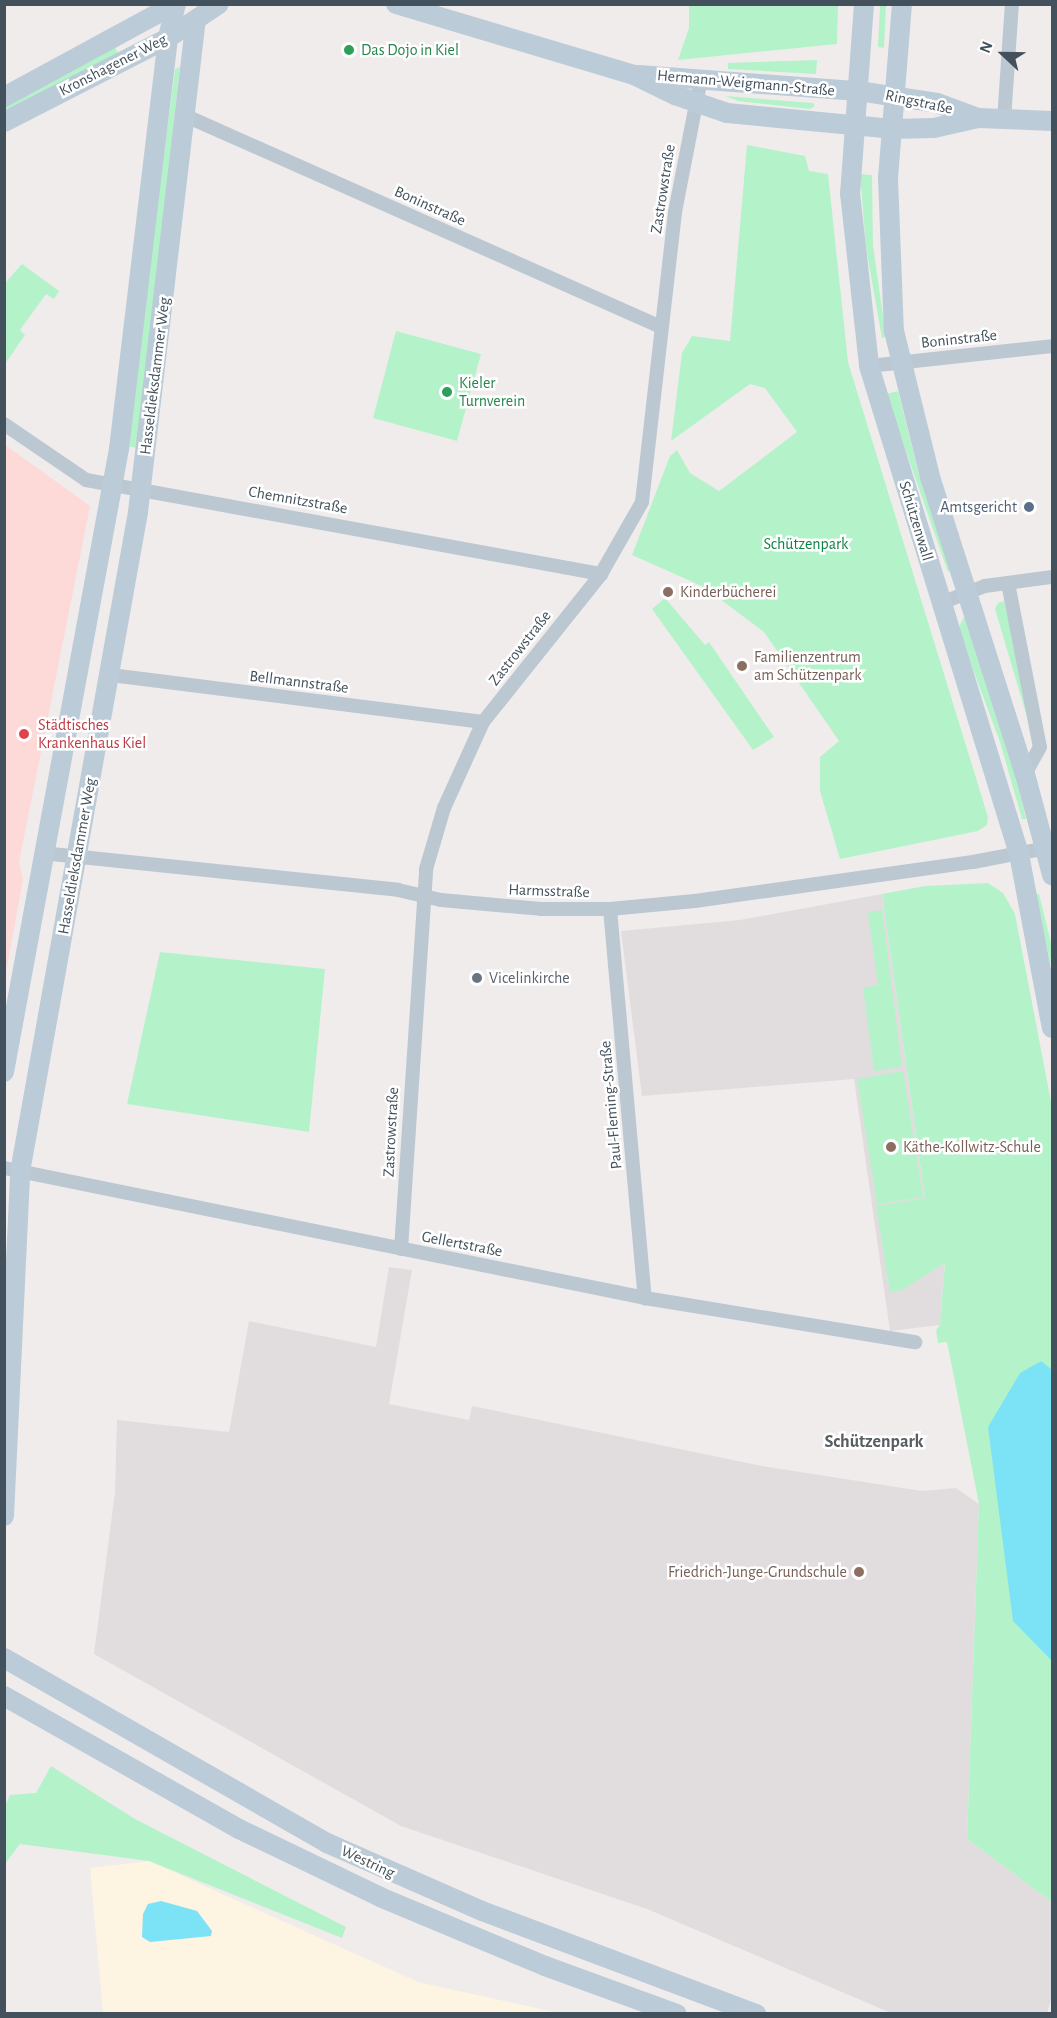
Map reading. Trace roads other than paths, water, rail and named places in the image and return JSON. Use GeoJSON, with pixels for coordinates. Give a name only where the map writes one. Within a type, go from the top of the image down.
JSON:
{"type":"FeatureCollection","features":[{"type":"Feature","properties":{"kind":"main road","name":"Hasseldieksdammer Weg"},"geometry":{"type":"LineString","coordinates":[[4,1072],[42,853],[111,484],[153,184],[168,38],[175,4]]}},
{"type":"Feature","properties":{"kind":"main road","name":"Kronshagener Weg"},"geometry":{"type":"LineString","coordinates":[[4,97],[175,4]]}},
{"type":"Feature","properties":{"kind":"main road","name":"Kronshagener Weg"},"geometry":{"type":"LineString","coordinates":[[4,122],[168,38],[219,4]]}},
{"type":"Feature","properties":{"kind":"main road","name":"Hermann-Weigmann-Straße"},"geometry":{"type":"LineString","coordinates":[[396,4],[634,75],[695,102],[727,113],[892,129]]}},
{"type":"Feature","properties":{"kind":"main road","name":"Schützenwall"},"geometry":{"type":"LineString","coordinates":[[864,4],[850,193],[869,366],[1019,854],[1053,1028]]}},
{"type":"Feature","properties":{"kind":"main road","name":"Schützenwall"},"geometry":{"type":"LineString","coordinates":[[902,4],[887,230],[900,362],[931,480],[1049,847],[1053,874]]}},
{"type":"Feature","properties":{"kind":"main road","name":"Hasseldieksdammer Weg"},"geometry":{"type":"LineString","coordinates":[[4,1516],[12,1170],[77,859],[111,675],[141,490],[196,20]]}},
{"type":"Feature","properties":{"kind":"main road","name":"Hermann-Weigmann-Straße"},"geometry":{"type":"LineString","coordinates":[[634,75],[858,91]]}},
{"type":"Feature","properties":{"kind":"main road","name":"Ringstraße"},"geometry":{"type":"LineString","coordinates":[[858,91],[937,103],[978,118],[1053,121]]}},
{"type":"Feature","properties":{"kind":"main road","name":"Ringstraße"},"geometry":{"type":"LineString","coordinates":[[892,129],[934,128],[978,118]]}},
{"type":"Feature","properties":{"kind":"main road","name":"Westring"},"geometry":{"type":"LineString","coordinates":[[4,1658],[288,1823],[358,1858],[482,1911],[756,2013]]}},
{"type":"Feature","properties":{"kind":"main road","name":"Westring"},"geometry":{"type":"LineString","coordinates":[[4,1696],[238,1829],[380,1897],[535,1962],[677,2013]]}},
{"type":"Feature","properties":{"kind":"street"},"geometry":{"type":"LineString","coordinates":[[1004,120],[1012,4]]}},
{"type":"Feature","properties":{"kind":"street","name":"Zastrowstraße"},"geometry":{"type":"LineString","coordinates":[[400,1249],[426,869],[444,808],[483,722],[601,574],[642,502],[675,212],[701,78]]}},
{"type":"Feature","properties":{"kind":"street","name":"Boninstraße"},"geometry":{"type":"LineString","coordinates":[[186,116],[661,327]]}},
{"type":"Feature","properties":{"kind":"street","name":"Boninstraße"},"geometry":{"type":"LineString","coordinates":[[869,366],[1053,346]]}},
{"type":"Feature","properties":{"kind":"street","name":"Chemnitzstraße"},"geometry":{"type":"LineString","coordinates":[[4,424],[86,480],[601,574]]}},
{"type":"Feature","properties":{"kind":"street"},"geometry":{"type":"LineString","coordinates":[[941,603],[1008,583],[1053,577]]}},
{"type":"Feature","properties":{"kind":"street"},"geometry":{"type":"LineString","coordinates":[[1008,583],[1040,747],[1025,774]]}},
{"type":"Feature","properties":{"kind":"street","name":"Bellmannstraße"},"geometry":{"type":"LineString","coordinates":[[111,675],[483,722]]}},
{"type":"Feature","properties":{"kind":"street","name":"Harmsstraße"},"geometry":{"type":"LineString","coordinates":[[42,853],[77,859],[398,890],[424,897],[540,909],[610,909],[695,901],[1019,854],[1049,847]]}},
{"type":"Feature","properties":{"kind":"street","name":"Paul-Fleming-Straße"},"geometry":{"type":"LineString","coordinates":[[610,909],[645,1298]]}},
{"type":"Feature","properties":{"kind":"street","name":"Gellertstraße"},"geometry":{"type":"LineString","coordinates":[[12,1170],[645,1298],[915,1342]]}},
{"type":"Feature","properties":{"kind":"water"},"geometry":{"type":"Polygon","coordinates":[[[1041,1361],[1052,1370],[1052,1661],[1013,1621],[988,1427],[1020,1373],[1041,1361]]]}},
{"type":"Feature","properties":{"kind":"water"},"geometry":{"type":"Polygon","coordinates":[[[161,1901],[197,1911],[212,1931],[211,1936],[150,1942],[142,1937],[143,1914],[148,1904],[161,1901]]]}},
{"type":"Feature","properties":{"kind":"place","name":"Das Dojo in Kiel"},"geometry":{"type":"Point","coordinates":[349,50]}},
{"type":"Feature","properties":{"kind":"place","name":"Kieler Turnverein"},"geometry":{"type":"Point","coordinates":[447,392]}},
{"type":"Feature","properties":{"kind":"place","name":"Amtsgericht"},"geometry":{"type":"Point","coordinates":[1029,507]}},
{"type":"Feature","properties":{"kind":"place","name":"Kinderbücherei"},"geometry":{"type":"Point","coordinates":[668,592]}},
{"type":"Feature","properties":{"kind":"place","name":"Familienzentrum am Schützenpark"},"geometry":{"type":"Point","coordinates":[742,666]}},
{"type":"Feature","properties":{"kind":"place","name":"Städtisches Krankenhaus Kiel"},"geometry":{"type":"Point","coordinates":[24,734]}},
{"type":"Feature","properties":{"kind":"place","name":"Vicelinkirche"},"geometry":{"type":"Point","coordinates":[477,978]}},
{"type":"Feature","properties":{"kind":"place","name":"Käthe-Kollwitz-Schule"},"geometry":{"type":"Point","coordinates":[891,1147]}},
{"type":"Feature","properties":{"kind":"place","name":"Friedrich-Junge-Grundschule"},"geometry":{"type":"Point","coordinates":[859,1572]}},
{"type":"Feature","properties":{"kind":"district","name":"Schützenpark"},"geometry":{"type":"Point","coordinates":[874,1442]}}]}
